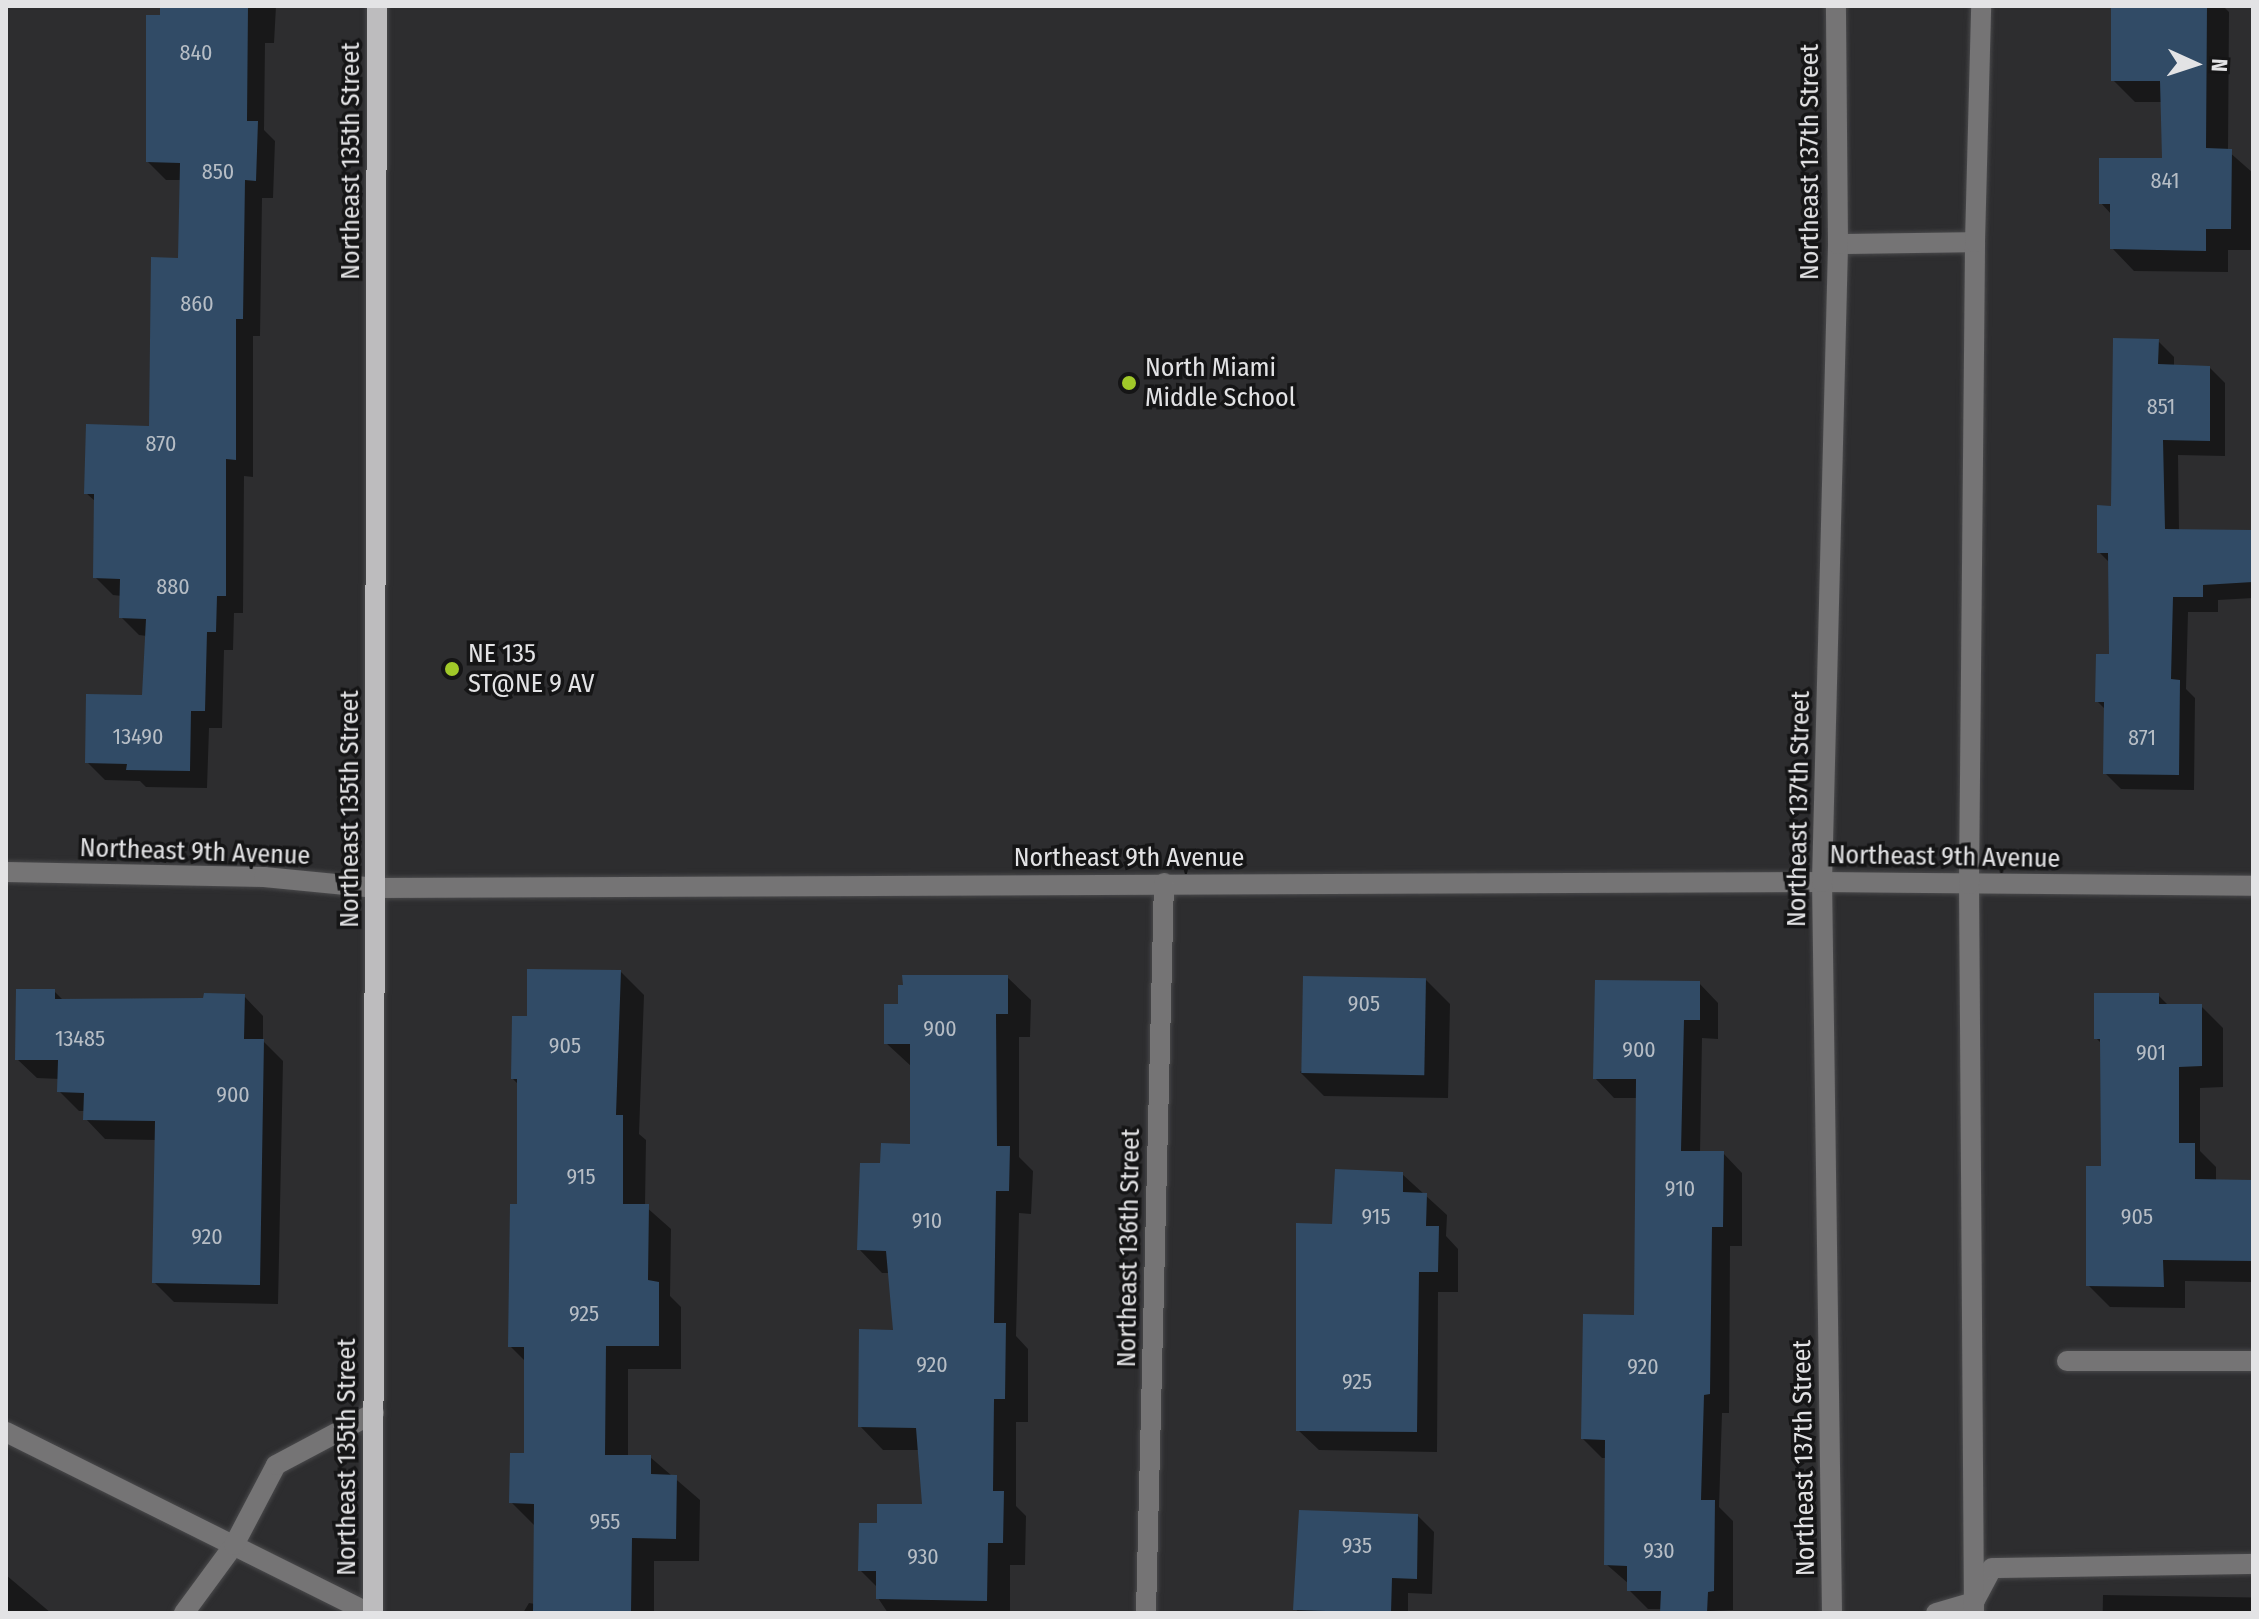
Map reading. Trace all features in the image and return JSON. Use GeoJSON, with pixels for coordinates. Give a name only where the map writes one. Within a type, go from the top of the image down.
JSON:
{"type":"FeatureCollection","features":[{"type":"Feature","properties":{"kind":"main road","name":"Northeast 135th Street"},"geometry":{"type":"LineString","coordinates":[[371,1613],[377,6]]}},
{"type":"Feature","properties":{"kind":"street","name":"Northeast 137th Street"},"geometry":{"type":"LineString","coordinates":[[1832,1613],[1822,882],[1838,244],[1836,6]]}},
{"type":"Feature","properties":{"kind":"street"},"geometry":{"type":"LineString","coordinates":[[1974,1608],[1969,884],[1975,242],[1981,6]]}},
{"type":"Feature","properties":{"kind":"street"},"geometry":{"type":"LineString","coordinates":[[1838,244],[1975,242]]}},
{"type":"Feature","properties":{"kind":"street","name":"Northeast 9th Avenue"},"geometry":{"type":"LineString","coordinates":[[6,872],[264,877],[376,888],[1822,882],[2253,886]]}},
{"type":"Feature","properties":{"kind":"street","name":"Northeast 136th Street"},"geometry":{"type":"LineString","coordinates":[[1146,1613],[1164,883]]}},
{"type":"Feature","properties":{"kind":"street"},"geometry":{"type":"LineString","coordinates":[[2067,1361],[2253,1361]]}},
{"type":"Feature","properties":{"kind":"street"},"geometry":{"type":"LineString","coordinates":[[184,1613],[234,1545],[276,1465],[374,1413]]}},
{"type":"Feature","properties":{"kind":"street"},"geometry":{"type":"LineString","coordinates":[[6,1432],[371,1613]]}},
{"type":"Feature","properties":{"kind":"street"},"geometry":{"type":"LineString","coordinates":[[1974,1608],[1992,1568],[2253,1564]]}},
{"type":"Feature","properties":{"kind":"street"},"geometry":{"type":"LineString","coordinates":[[1936,1613],[1974,1608]]}},
{"type":"Feature","properties":{"kind":"building"},"geometry":{"type":"Polygon","coordinates":[[[160,6],[248,6],[247,121],[258,121],[256,181],[245,180],[243,319],[236,319],[236,460],[226,459],[226,596],[217,596],[216,632],[207,632],[205,711],[191,711],[190,771],[126,770],[127,764],[85,763],[86,694],[142,695],[146,619],[119,618],[120,579],[93,578],[94,494],[84,494],[86,424],[149,426],[151,257],[178,258],[180,163],[146,162],[146,15],[160,15],[160,6]]]}},
{"type":"Feature","properties":{"kind":"building"},"geometry":{"type":"Polygon","coordinates":[[[2111,6],[2207,6],[2206,148],[2232,149],[2231,229],[2206,229],[2206,251],[2110,249],[2110,204],[2099,204],[2099,158],[2162,158],[2160,81],[2111,81],[2111,6]]]}},
{"type":"Feature","properties":{"kind":"building"},"geometry":{"type":"Polygon","coordinates":[[[2113,338],[2159,339],[2158,364],[2210,366],[2210,441],[2163,440],[2165,529],[2253,530],[2253,582],[2203,585],[2203,597],[2173,597],[2171,679],[2180,680],[2179,775],[2103,774],[2104,702],[2095,702],[2096,654],[2109,654],[2108,553],[2097,553],[2097,505],[2111,506],[2113,338]]]}},
{"type":"Feature","properties":{"kind":"building"},"geometry":{"type":"Polygon","coordinates":[[[527,969],[621,970],[616,1115],[623,1115],[623,1204],[649,1204],[648,1280],[659,1282],[659,1346],[606,1346],[605,1455],[651,1455],[651,1474],[677,1475],[676,1539],[632,1538],[631,1613],[533,1613],[534,1504],[509,1503],[510,1453],[524,1453],[524,1347],[508,1347],[510,1204],[517,1204],[517,1079],[511,1079],[512,1016],[527,1016],[527,969]]]}},
{"type":"Feature","properties":{"kind":"building"},"geometry":{"type":"Polygon","coordinates":[[[902,975],[1008,975],[1008,1014],[996,1014],[997,1146],[1010,1146],[1009,1191],[996,1191],[994,1323],[1006,1323],[1005,1399],[994,1399],[993,1491],[1004,1491],[1003,1543],[988,1543],[987,1601],[876,1599],[876,1571],[858,1571],[859,1523],[877,1523],[877,1504],[922,1504],[916,1428],[858,1427],[859,1329],[893,1330],[886,1251],[857,1250],[860,1163],[880,1163],[881,1143],[910,1144],[910,1044],[884,1044],[884,1004],[898,1004],[898,985],[903,985],[902,975]]]}},
{"type":"Feature","properties":{"kind":"building"},"geometry":{"type":"Polygon","coordinates":[[[1303,976],[1426,978],[1424,1075],[1301,1073],[1303,976]]]}},
{"type":"Feature","properties":{"kind":"building"},"geometry":{"type":"Polygon","coordinates":[[[1595,980],[1700,981],[1700,1020],[1684,1020],[1681,1151],[1724,1151],[1723,1227],[1712,1227],[1710,1394],[1704,1395],[1701,1500],[1715,1500],[1714,1591],[1708,1592],[1707,1613],[1660,1613],[1661,1591],[1627,1591],[1627,1566],[1604,1565],[1605,1440],[1581,1439],[1583,1314],[1634,1315],[1636,1079],[1593,1079],[1595,980]]]}},
{"type":"Feature","properties":{"kind":"building"},"geometry":{"type":"Polygon","coordinates":[[[16,989],[55,989],[55,999],[203,998],[204,993],[245,994],[244,1039],[264,1039],[260,1285],[152,1283],[155,1121],[83,1120],[84,1093],[57,1092],[58,1060],[15,1060],[16,989]]]}},
{"type":"Feature","properties":{"kind":"building"},"geometry":{"type":"Polygon","coordinates":[[[2094,993],[2159,993],[2159,1004],[2202,1004],[2202,1066],[2179,1067],[2179,1143],[2195,1143],[2195,1179],[2253,1180],[2253,1261],[2163,1260],[2164,1287],[2086,1286],[2086,1166],[2101,1166],[2100,1039],[2094,1039],[2094,993]]]}},
{"type":"Feature","properties":{"kind":"building"},"geometry":{"type":"Polygon","coordinates":[[[1335,1169],[1403,1172],[1403,1192],[1427,1193],[1426,1226],[1439,1226],[1438,1272],[1419,1272],[1417,1432],[1296,1431],[1296,1223],[1332,1224],[1335,1169]]]}},
{"type":"Feature","properties":{"kind":"building"},"geometry":{"type":"Polygon","coordinates":[[[1299,1510],[1418,1514],[1417,1579],[1392,1578],[1391,1613],[1293,1610],[1299,1510]]]}},
{"type":"Feature","properties":{"kind":"place","name":"North Miami Middle School"},"geometry":{"type":"Point","coordinates":[1129,383]}},
{"type":"Feature","properties":{"kind":"place","name":"NE 135 ST@NE 9 AV"},"geometry":{"type":"Point","coordinates":[452,669]}}]}
